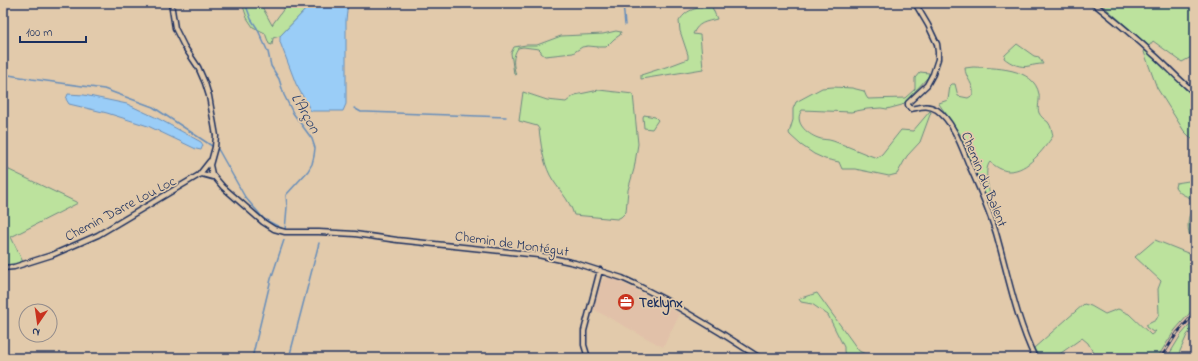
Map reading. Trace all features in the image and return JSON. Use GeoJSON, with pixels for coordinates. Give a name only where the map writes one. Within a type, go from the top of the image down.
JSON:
{"type":"FeatureCollection","features":[{"type":"Feature","properties":{"kind":"street"},"geometry":{"type":"LineString","coordinates":[[171,3],[175,28],[184,46],[198,67],[209,96],[216,142],[210,170],[214,178]]}},
{"type":"Feature","properties":{"kind":"street","name":"Chemin du Balent"},"geometry":{"type":"LineString","coordinates":[[915,3],[937,44],[938,59],[933,74],[927,85],[908,103],[908,107],[911,109],[923,106],[930,107],[938,111],[945,118],[959,139],[996,232],[1014,304],[1035,358]]}},
{"type":"Feature","properties":{"kind":"street"},"geometry":{"type":"LineString","coordinates":[[1093,3],[1146,47],[1195,93]]}},
{"type":"Feature","properties":{"kind":"street","name":"Chemin Darre Lou Loc"},"geometry":{"type":"LineString","coordinates":[[3,268],[14,267],[52,255],[98,235],[199,176],[211,160]]}},
{"type":"Feature","properties":{"kind":"street"},"geometry":{"type":"LineString","coordinates":[[199,176],[206,174],[214,178]]}},
{"type":"Feature","properties":{"kind":"street","name":"Chemin de Montégut"},"geometry":{"type":"LineString","coordinates":[[214,178],[262,222],[274,229],[285,232],[355,234],[538,255],[600,270],[622,278],[664,299],[760,358]]}},
{"type":"Feature","properties":{"kind":"street"},"geometry":{"type":"LineString","coordinates":[[588,358],[583,335],[600,270]]}},
{"type":"Feature","properties":{"kind":"shaded area"},"geometry":{"type":"Polygon","coordinates":[[[607,277],[614,278],[680,314],[663,347],[593,309],[601,282],[607,277]]]}},
{"type":"Feature","properties":{"kind":"shaded area"},"geometry":{"type":"Polygon","coordinates":[[[1195,307],[1195,319],[1181,335],[1167,358],[1157,358],[1175,330],[1195,307]]]}},
{"type":"Feature","properties":{"kind":"green space"},"geometry":{"type":"Polygon","coordinates":[[[242,3],[260,3],[272,25],[288,3],[312,3],[280,36],[273,38],[272,45],[269,44],[265,33],[253,27],[247,18],[242,3]]]}},
{"type":"Feature","properties":{"kind":"green space"},"geometry":{"type":"Polygon","coordinates":[[[1100,3],[1195,3],[1195,55],[1182,62],[1153,41],[1149,46],[1100,3]]]}},
{"type":"Feature","properties":{"kind":"green space"},"geometry":{"type":"Polygon","coordinates":[[[712,7],[717,19],[700,25],[693,34],[700,35],[703,69],[641,79],[641,75],[688,59],[680,31],[679,21],[689,11],[712,7]]]}},
{"type":"Feature","properties":{"kind":"green space"},"geometry":{"type":"Polygon","coordinates":[[[616,31],[621,32],[620,35],[606,47],[582,47],[573,53],[545,56],[539,49],[523,47],[518,48],[514,58],[516,75],[514,74],[511,53],[514,47],[537,45],[561,36],[603,34],[616,31]]]}},
{"type":"Feature","properties":{"kind":"green space"},"geometry":{"type":"Polygon","coordinates":[[[1017,44],[1034,56],[1039,57],[1043,64],[1019,66],[1004,58],[1005,55],[1017,44]]]}},
{"type":"Feature","properties":{"kind":"green space"},"geometry":{"type":"Polygon","coordinates":[[[1145,50],[1168,70],[1186,90],[1195,96],[1195,142],[1184,131],[1157,88],[1144,52],[1145,50]]]}},
{"type":"Feature","properties":{"kind":"green space"},"geometry":{"type":"Polygon","coordinates":[[[973,67],[1012,71],[1030,79],[1036,85],[1039,94],[1039,113],[1048,122],[1053,136],[1034,159],[1022,168],[1006,171],[990,162],[987,171],[987,178],[993,209],[991,211],[960,134],[939,104],[948,100],[950,86],[952,84],[955,84],[958,96],[968,98],[973,95],[973,88],[965,72],[965,68],[973,67]]]}},
{"type":"Feature","properties":{"kind":"green space"},"geometry":{"type":"Polygon","coordinates":[[[920,72],[929,73],[928,77],[902,105],[887,109],[867,109],[851,112],[802,110],[800,114],[799,119],[802,127],[810,134],[820,139],[833,141],[877,158],[901,130],[913,131],[930,111],[931,112],[920,142],[907,156],[897,174],[889,176],[855,169],[842,169],[839,162],[825,159],[814,154],[801,145],[789,133],[793,120],[793,109],[796,102],[822,88],[852,88],[864,91],[868,99],[905,98],[915,89],[915,78],[920,72]]]}},
{"type":"Feature","properties":{"kind":"green space"},"geometry":{"type":"Polygon","coordinates":[[[599,90],[633,94],[638,144],[634,169],[628,190],[626,212],[617,219],[574,215],[566,199],[550,175],[543,153],[539,129],[537,126],[519,121],[523,92],[547,100],[566,102],[575,95],[599,90]]]}},
{"type":"Feature","properties":{"kind":"green space"},"geometry":{"type":"Polygon","coordinates":[[[644,115],[655,117],[658,120],[652,129],[644,128],[644,115]]]}},
{"type":"Feature","properties":{"kind":"green space"},"geometry":{"type":"Polygon","coordinates":[[[3,167],[78,203],[11,237],[23,262],[15,265],[3,266],[3,167]]]}},
{"type":"Feature","properties":{"kind":"green space"},"geometry":{"type":"Polygon","coordinates":[[[1195,180],[1195,244],[1189,235],[1188,228],[1189,217],[1194,201],[1182,194],[1175,187],[1176,183],[1195,180]]]}},
{"type":"Feature","properties":{"kind":"green space"},"geometry":{"type":"Polygon","coordinates":[[[1155,240],[1195,256],[1195,307],[1175,330],[1157,358],[1096,358],[1088,343],[1082,338],[1054,358],[1039,358],[1034,348],[1084,304],[1091,306],[1105,314],[1118,309],[1129,314],[1151,335],[1156,331],[1153,332],[1146,327],[1146,325],[1156,320],[1159,314],[1158,289],[1161,281],[1135,257],[1155,240]]]}},
{"type":"Feature","properties":{"kind":"green space"},"geometry":{"type":"Polygon","coordinates":[[[817,293],[859,351],[874,358],[849,358],[845,356],[844,347],[828,315],[812,304],[801,302],[799,299],[817,293]]]}},
{"type":"Feature","properties":{"kind":"green space"},"geometry":{"type":"Polygon","coordinates":[[[1195,319],[1195,325],[1187,335],[1177,358],[1167,358],[1181,335],[1195,319]]]}},
{"type":"Feature","properties":{"kind":"water"},"geometry":{"type":"Polygon","coordinates":[[[312,3],[348,3],[346,20],[346,104],[343,111],[311,111],[296,84],[280,42],[280,36],[312,3]]]}},
{"type":"Feature","properties":{"kind":"water"},"geometry":{"type":"Polygon","coordinates":[[[68,94],[84,95],[127,104],[159,119],[201,142],[203,145],[201,150],[196,149],[148,126],[107,113],[69,104],[66,99],[68,94]]]}},
{"type":"Feature","properties":{"kind":"waterway","name":"L'Arçon"},"geometry":{"type":"LineString","coordinates":[[218,149],[245,197],[264,219],[285,230],[287,207],[286,195],[308,171],[312,164],[315,148],[312,139],[293,113],[284,95],[279,79],[271,66],[268,52],[257,28],[251,19],[245,3]]}},
{"type":"Feature","properties":{"kind":"waterway"},"geometry":{"type":"LineString","coordinates":[[623,3],[625,25]]}},
{"type":"Feature","properties":{"kind":"waterway"},"geometry":{"type":"LineString","coordinates":[[3,74],[104,89],[153,107],[212,146]]}},
{"type":"Feature","properties":{"kind":"waterway"},"geometry":{"type":"LineString","coordinates":[[354,108],[361,112],[506,117]]}},
{"type":"Feature","properties":{"kind":"waterway","name":"L'Arçon"},"geometry":{"type":"LineString","coordinates":[[252,358],[271,279],[284,240]]}},
{"type":"Feature","properties":{"kind":"waterway"},"geometry":{"type":"LineString","coordinates":[[289,358],[319,243]]}},
{"type":"Feature","properties":{"kind":"railway"},"geometry":{"type":"LineString","coordinates":[[1161,358],[1177,333],[1195,313]]}},
{"type":"Feature","properties":{"kind":"place","name":"Teklynx"},"geometry":{"type":"Point","coordinates":[626,302]}}]}
